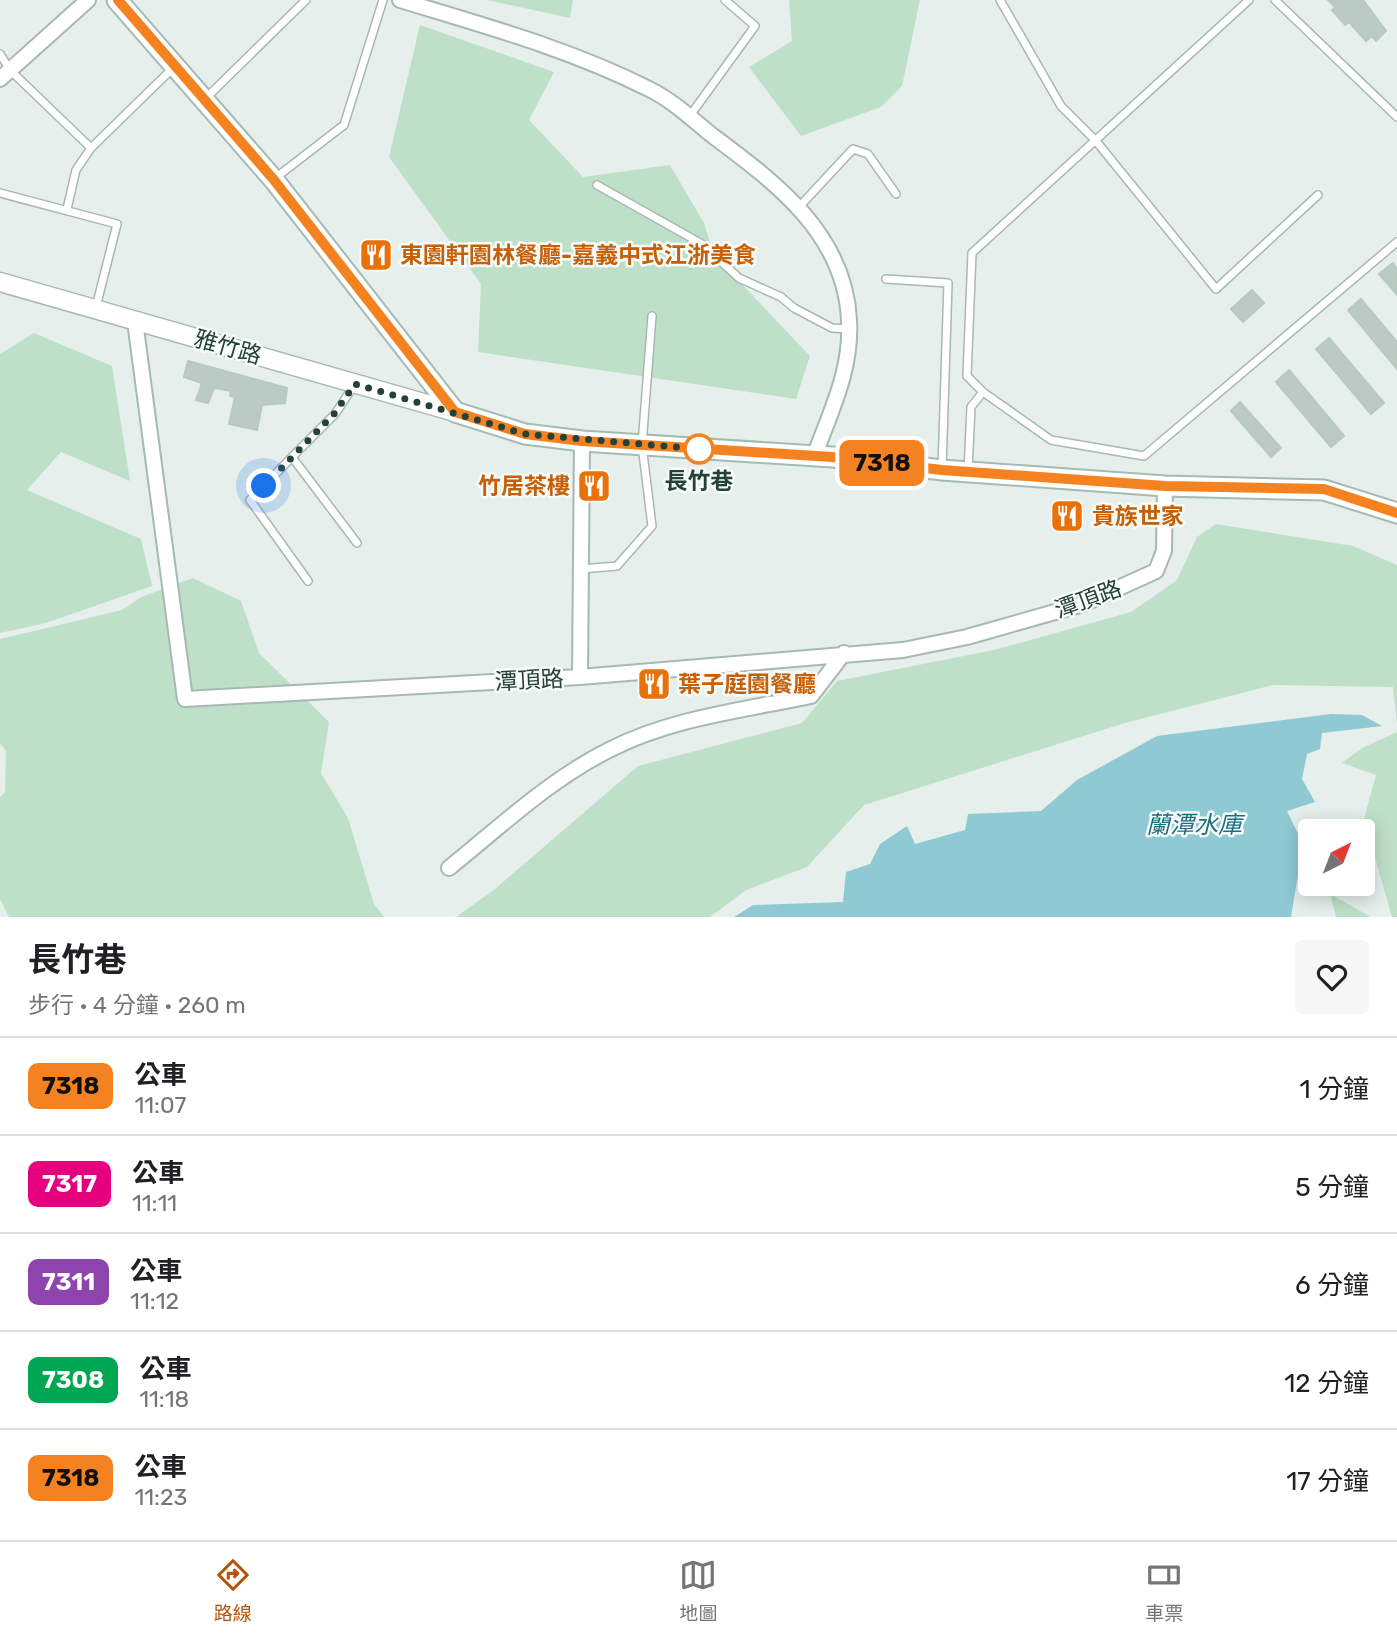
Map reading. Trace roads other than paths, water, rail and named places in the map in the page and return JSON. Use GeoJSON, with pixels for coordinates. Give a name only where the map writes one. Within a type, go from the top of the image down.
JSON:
{"type":"FeatureCollection","features":[{"type":"Feature","properties":{"kind":"main road"},"geometry":{"type":"LineString","coordinates":[[117,0],[274,180],[455,412],[525,434],[582,441],[1165,486],[1324,489],[1397,513]]}},
{"type":"Feature","properties":{"kind":"street"},"geometry":{"type":"LineString","coordinates":[[5,75],[88,0]]}},
{"type":"Feature","properties":{"kind":"street"},"geometry":{"type":"LineString","coordinates":[[400,0],[545,44],[652,90],[772,180],[799,207],[836,258],[849,329],[849,364],[814,457]]}},
{"type":"Feature","properties":{"kind":"street","name":"雅竹路"},"geometry":{"type":"LineString","coordinates":[[0,282],[96,307],[135,321],[455,412]]}},
{"type":"Feature","properties":{"kind":"street","name":"潭頂路"},"geometry":{"type":"LineString","coordinates":[[135,321],[185,699],[580,677],[903,650],[967,636],[1083,604],[1156,571],[1164,551],[1165,486]]}},
{"type":"Feature","properties":{"kind":"street"},"geometry":{"type":"LineString","coordinates":[[580,677],[582,441]]}},
{"type":"Feature","properties":{"kind":"street"},"geometry":{"type":"LineString","coordinates":[[449,868],[557,780],[610,749],[697,718],[811,696],[844,653]]}},
{"type":"Feature","properties":{"kind":"lane"},"geometry":{"type":"LineString","coordinates":[[205,99],[306,0]]}},
{"type":"Feature","properties":{"kind":"lane"},"geometry":{"type":"LineString","coordinates":[[274,180],[344,125],[383,0]]}},
{"type":"Feature","properties":{"kind":"lane"},"geometry":{"type":"LineString","coordinates":[[689,117],[755,26],[725,0]]}},
{"type":"Feature","properties":{"kind":"lane"},"geometry":{"type":"LineString","coordinates":[[1000,0],[1061,106],[1096,141],[1216,289],[1318,195]]}},
{"type":"Feature","properties":{"kind":"lane"},"geometry":{"type":"LineString","coordinates":[[1249,0],[972,253],[967,376],[983,392],[1051,440],[1144,456],[1397,242]]}},
{"type":"Feature","properties":{"kind":"lane"},"geometry":{"type":"LineString","coordinates":[[1275,0],[1397,117]]}},
{"type":"Feature","properties":{"kind":"lane"},"geometry":{"type":"LineString","coordinates":[[0,54],[5,75],[91,148]]}},
{"type":"Feature","properties":{"kind":"lane"},"geometry":{"type":"LineString","coordinates":[[67,209],[76,170],[91,148],[175,66]]}},
{"type":"Feature","properties":{"kind":"lane"},"geometry":{"type":"LineString","coordinates":[[799,207],[853,149],[869,153],[896,194]]}},
{"type":"Feature","properties":{"kind":"lane"},"geometry":{"type":"LineString","coordinates":[[597,185],[702,244],[739,278],[781,297],[794,308],[832,328],[849,329]]}},
{"type":"Feature","properties":{"kind":"lane"},"geometry":{"type":"LineString","coordinates":[[0,193],[117,224],[96,307]]}},
{"type":"Feature","properties":{"kind":"lane"},"geometry":{"type":"LineString","coordinates":[[886,279],[948,283],[942,470]]}},
{"type":"Feature","properties":{"kind":"lane"},"geometry":{"type":"LineString","coordinates":[[581,569],[617,566],[652,526],[642,445],[652,316]]}},
{"type":"Feature","properties":{"kind":"lane"},"geometry":{"type":"LineString","coordinates":[[308,581],[250,500],[334,414],[355,384]]}},
{"type":"Feature","properties":{"kind":"lane"},"geometry":{"type":"LineString","coordinates":[[968,472],[971,407],[983,392]]}},
{"type":"Feature","properties":{"kind":"lane"},"geometry":{"type":"LineString","coordinates":[[292,457],[357,543]]}},
{"type":"Feature","properties":{"kind":"water","name":"蘭潭水庫"},"geometry":{"type":"Polygon","coordinates":[[[1331,714],[1362,715],[1382,726],[1322,733],[1320,749],[1307,754],[1302,779],[1315,802],[1287,811],[1298,834],[1298,874],[1291,917],[734,917],[753,905],[843,902],[846,872],[870,864],[880,844],[907,826],[915,844],[965,830],[968,814],[1041,811],[1077,780],[1157,736],[1331,714]]]}},
{"type":"Feature","properties":{"kind":"place","name":"東園軒園林餐廳-嘉義中式江浙美食"},"geometry":{"type":"Point","coordinates":[376,255]}},
{"type":"Feature","properties":{"kind":"place","name":"長竹巷"},"geometry":{"type":"Point","coordinates":[699,449]}},
{"type":"Feature","properties":{"kind":"place","name":"竹居茶樓"},"geometry":{"type":"Point","coordinates":[594,486]}},
{"type":"Feature","properties":{"kind":"place","name":"貴族世家"},"geometry":{"type":"Point","coordinates":[1067,516]}},
{"type":"Feature","properties":{"kind":"place","name":"葉子庭園餐廳"},"geometry":{"type":"Point","coordinates":[654,684]}}]}
